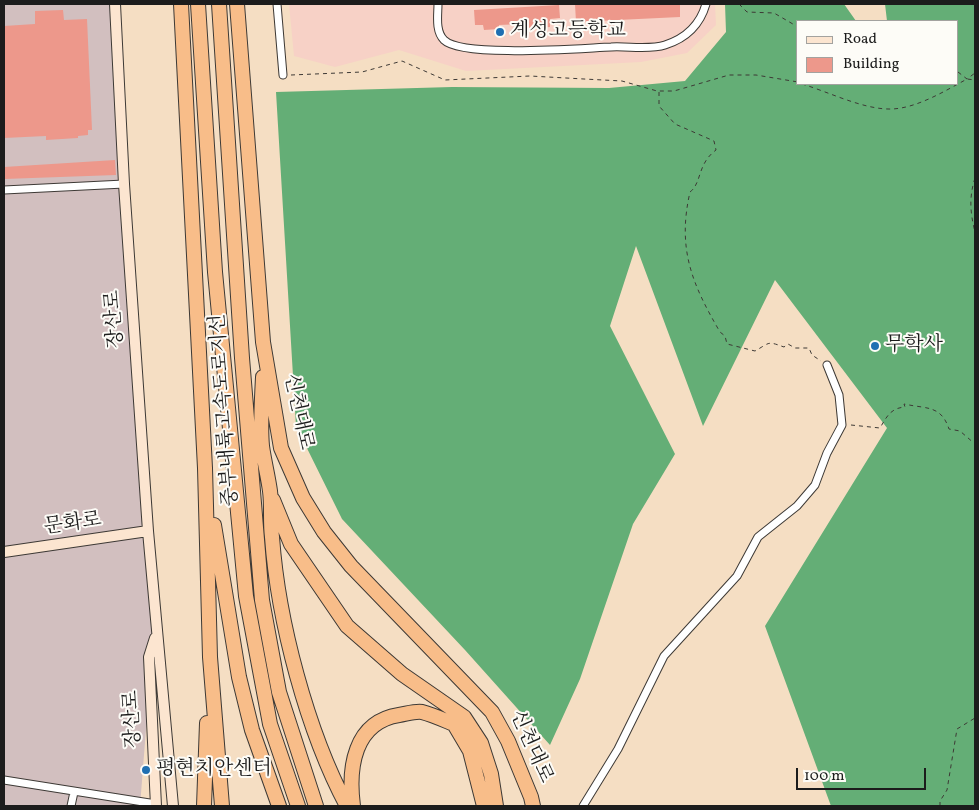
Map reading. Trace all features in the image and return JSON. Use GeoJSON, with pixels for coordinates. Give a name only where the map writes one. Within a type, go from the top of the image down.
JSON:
{"type":"FeatureCollection","features":[{"type":"Feature","properties":{"kind":"highway"},"geometry":{"type":"LineString","coordinates":[[180,4],[205,468],[210,657],[222,806]]}},
{"type":"Feature","properties":{"kind":"highway","name":"중부내륙고속도로지선"},"geometry":{"type":"LineString","coordinates":[[198,4],[215,272],[246,596],[270,724],[298,806]]}},
{"type":"Feature","properties":{"kind":"highway","name":"중부내륙고속도로지선"},"geometry":{"type":"LineString","coordinates":[[219,4],[242,358],[262,600],[278,692],[316,806]]}},
{"type":"Feature","properties":{"kind":"highway","name":"신천대로"},"geometry":{"type":"LineString","coordinates":[[237,4],[263,342],[282,448],[303,498],[324,532],[351,566],[492,712],[508,741],[532,806]]}},
{"type":"Feature","properties":{"kind":"highway"},"geometry":{"type":"LineString","coordinates":[[263,342],[262,445],[270,492],[272,537],[281,601],[295,665],[314,731],[332,777],[347,806]]}},
{"type":"Feature","properties":{"kind":"highway"},"geometry":{"type":"LineString","coordinates":[[205,468],[239,678],[252,730],[279,806]]}},
{"type":"Feature","properties":{"kind":"highway"},"geometry":{"type":"LineString","coordinates":[[270,492],[291,544],[347,626],[402,674],[464,717],[481,743],[491,774],[496,806]]}},
{"type":"Feature","properties":{"kind":"highway"},"geometry":{"type":"LineString","coordinates":[[204,806],[210,657]]}},
{"type":"Feature","properties":{"kind":"highway"},"geometry":{"type":"LineString","coordinates":[[353,806],[351,769],[355,752],[366,735],[386,717],[420,712],[454,724],[470,751],[484,806]]}},
{"type":"Feature","properties":{"kind":"main road","name":"장산로"},"geometry":{"type":"LineString","coordinates":[[115,4],[124,184],[148,531],[173,806]]}},
{"type":"Feature","properties":{"kind":"main road","name":"문화로"},"geometry":{"type":"LineString","coordinates":[[4,552],[148,531]]}},
{"type":"Feature","properties":{"kind":"main road","name":"장산로"},"geometry":{"type":"LineString","coordinates":[[156,805],[149,657],[157,632]]}},
{"type":"Feature","properties":{"kind":"street"},"geometry":{"type":"LineString","coordinates":[[277,4],[283,75]]}},
{"type":"Feature","properties":{"kind":"street"},"geometry":{"type":"LineString","coordinates":[[438,4],[438,28],[445,41],[459,47],[546,51],[664,46],[691,32],[702,17],[706,4]]}},
{"type":"Feature","properties":{"kind":"street"},"geometry":{"type":"LineString","coordinates":[[4,190],[124,184]]}},
{"type":"Feature","properties":{"kind":"street"},"geometry":{"type":"LineString","coordinates":[[583,806],[618,749],[664,656],[737,576],[758,537],[797,506],[815,485],[827,453],[842,425],[839,395],[827,365]]}},
{"type":"Feature","properties":{"kind":"street"},"geometry":{"type":"LineString","coordinates":[[4,780],[156,805]]}},
{"type":"Feature","properties":{"kind":"street"},"geometry":{"type":"LineString","coordinates":[[71,806],[74,792]]}},
{"type":"Feature","properties":{"kind":"path"},"geometry":{"type":"LineString","coordinates":[[739,4],[747,12],[774,13],[796,26]]}},
{"type":"Feature","properties":{"kind":"path"},"geometry":{"type":"LineString","coordinates":[[283,75],[362,72],[402,61],[445,80],[530,76],[622,81],[659,91],[674,91],[730,75],[756,75],[796,82]]}},
{"type":"Feature","properties":{"kind":"path"},"geometry":{"type":"LineString","coordinates":[[959,73],[967,79],[975,80]]}},
{"type":"Feature","properties":{"kind":"path"},"geometry":{"type":"LineString","coordinates":[[959,83],[975,73]]}},
{"type":"Feature","properties":{"kind":"path"},"geometry":{"type":"LineString","coordinates":[[805,85],[851,102],[892,109],[915,104],[955,85]]}},
{"type":"Feature","properties":{"kind":"path"},"geometry":{"type":"LineString","coordinates":[[659,91],[659,106],[675,124],[714,141],[716,150],[702,164],[694,188],[690,192],[685,210],[686,256],[693,282],[720,332],[725,336],[727,344],[755,351],[767,343],[773,342],[784,348],[788,344],[795,348],[809,348],[812,355],[827,365]]}},
{"type":"Feature","properties":{"kind":"path"},"geometry":{"type":"LineString","coordinates":[[975,178],[970,195],[971,217],[975,232]]}},
{"type":"Feature","properties":{"kind":"path"},"geometry":{"type":"LineString","coordinates":[[842,425],[880,428],[888,414],[897,408],[905,407],[904,404],[940,411],[945,416],[949,428],[960,431],[975,444]]}},
{"type":"Feature","properties":{"kind":"path"},"geometry":{"type":"LineString","coordinates":[[940,806],[940,801],[947,790],[957,729],[975,718]]}},
{"type":"Feature","properties":{"kind":"shaded area"},"geometry":{"type":"Polygon","coordinates":[[[4,4],[110,4],[155,614],[140,806],[4,806],[4,4]]]}},
{"type":"Feature","properties":{"kind":"shaded area","name":"계성고등학교"},"geometry":{"type":"Polygon","coordinates":[[[289,4],[715,4],[716,25],[687,53],[641,62],[466,71],[399,50],[335,67],[294,56],[289,4]]]}},
{"type":"Feature","properties":{"kind":"green space"},"geometry":{"type":"Polygon","coordinates":[[[725,4],[844,4],[855,20],[796,20],[796,85],[959,85],[959,20],[887,20],[885,4],[975,4],[975,806],[831,806],[765,626],[887,428],[775,280],[703,426],[636,246],[610,326],[675,454],[633,524],[580,679],[550,745],[465,650],[342,519],[296,426],[276,92],[452,87],[609,88],[685,81],[726,32],[725,4]]]}},
{"type":"Feature","properties":{"kind":"building"},"geometry":{"type":"Polygon","coordinates":[[[575,4],[680,4],[680,17],[576,22],[575,4]]]}},
{"type":"Feature","properties":{"kind":"building"},"geometry":{"type":"Polygon","coordinates":[[[559,5],[560,18],[550,19],[550,27],[524,29],[523,24],[499,25],[499,29],[484,30],[483,25],[475,25],[474,10],[559,5]]]}},
{"type":"Feature","properties":{"kind":"building"},"geometry":{"type":"Polygon","coordinates":[[[63,10],[64,20],[87,19],[92,130],[88,130],[88,135],[78,136],[78,138],[46,140],[46,136],[4,138],[4,26],[35,24],[35,11],[63,10]]]}},
{"type":"Feature","properties":{"kind":"building"},"geometry":{"type":"Polygon","coordinates":[[[115,160],[116,175],[4,179],[4,167],[115,160]]]}},
{"type":"Feature","properties":{"kind":"place","name":"계성고등학교"},"geometry":{"type":"Point","coordinates":[500,32]}},
{"type":"Feature","properties":{"kind":"place","name":"무학사"},"geometry":{"type":"Point","coordinates":[875,346]}},
{"type":"Feature","properties":{"kind":"place","name":"평현치안센터"},"geometry":{"type":"Point","coordinates":[146,770]}}]}
